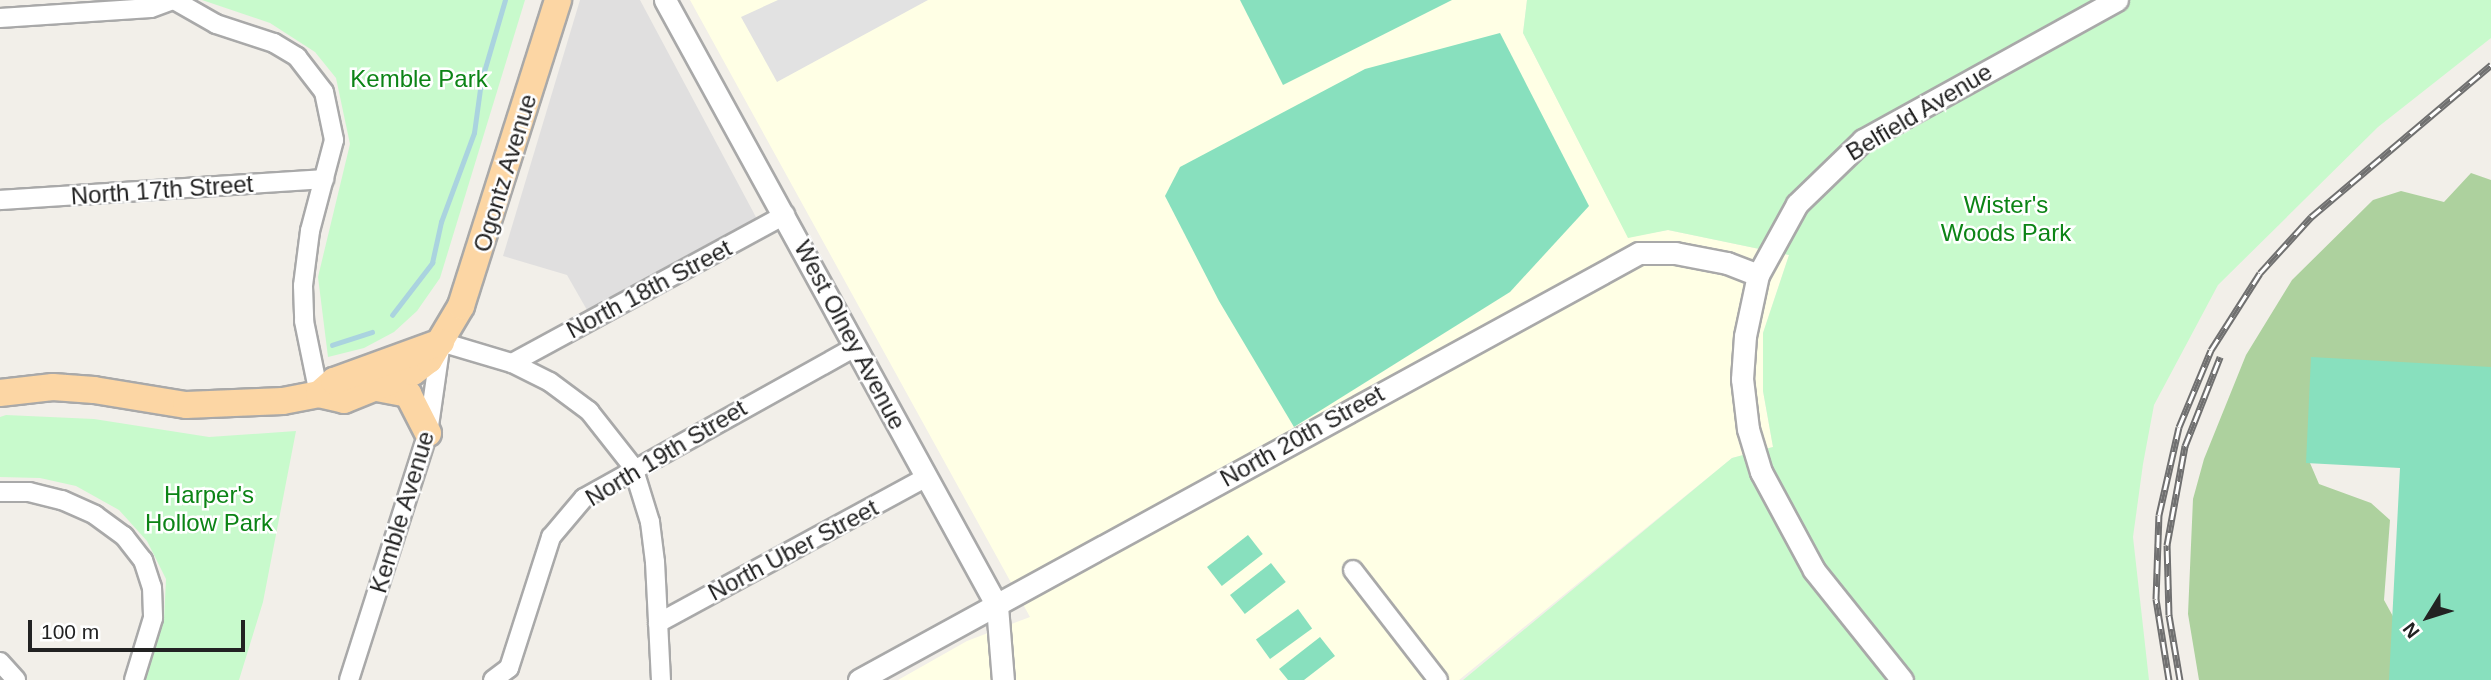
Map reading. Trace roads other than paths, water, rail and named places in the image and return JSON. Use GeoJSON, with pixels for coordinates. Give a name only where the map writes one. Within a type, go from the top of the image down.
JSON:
{"type":"FeatureCollection","features":[{"type":"Feature","properties":{"kind":"main road","name":"Ogontz Avenue"},"geometry":{"type":"LineString","coordinates":[[3,386],[94,390],[197,405],[283,401],[319,394],[344,400],[413,372],[441,342],[471,279],[559,2]]}},
{"type":"Feature","properties":{"kind":"main road","name":"Ogontz Avenue"},"geometry":{"type":"LineString","coordinates":[[319,394],[334,381],[441,342]]}},
{"type":"Feature","properties":{"kind":"main road"},"geometry":{"type":"LineString","coordinates":[[377,388],[408,394],[428,433]]}},
{"type":"Feature","properties":{"kind":"street"},"geometry":{"type":"LineString","coordinates":[[0,18],[151,8],[173,0],[216,24],[274,43],[297,57],[317,80],[331,116],[334,140],[310,230],[303,286],[304,321],[319,394]]}},
{"type":"Feature","properties":{"kind":"street","name":"West Olney Avenue"},"geometry":{"type":"LineString","coordinates":[[665,0],[997,606],[1003,680]]}},
{"type":"Feature","properties":{"kind":"street","name":"Belfield Avenue"},"geometry":{"type":"LineString","coordinates":[[1902,680],[1814,569],[1760,472],[1748,429],[1742,379],[1745,335],[1758,275],[1797,204],[1853,147],[2117,0]]}},
{"type":"Feature","properties":{"kind":"street","name":"North 17th Street"},"geometry":{"type":"LineString","coordinates":[[0,200],[324,179]]}},
{"type":"Feature","properties":{"kind":"street","name":"North 18th Street"},"geometry":{"type":"LineString","coordinates":[[512,363],[785,215]]}},
{"type":"Feature","properties":{"kind":"street","name":"North 20th Street"},"geometry":{"type":"LineString","coordinates":[[859,680],[1639,253],[1675,253],[1727,263],[1758,275]]}},
{"type":"Feature","properties":{"kind":"street"},"geometry":{"type":"LineString","coordinates":[[441,342],[512,363],[550,382],[589,411],[633,467],[650,522],[661,680]]}},
{"type":"Feature","properties":{"kind":"street","name":"Kemble Avenue"},"geometry":{"type":"LineString","coordinates":[[349,680],[428,433],[441,342]]}},
{"type":"Feature","properties":{"kind":"street","name":"North 19th Street"},"geometry":{"type":"LineString","coordinates":[[494,680],[509,668],[551,537],[595,489],[855,347]]}},
{"type":"Feature","properties":{"kind":"street","name":"North Uber Street"},"geometry":{"type":"LineString","coordinates":[[658,623],[927,477]]}},
{"type":"Feature","properties":{"kind":"street"},"geometry":{"type":"LineString","coordinates":[[0,492],[29,492],[62,500],[95,515],[124,536],[143,560],[152,587],[153,618],[134,680]]}},
{"type":"Feature","properties":{"kind":"street"},"geometry":{"type":"LineString","coordinates":[[1353,569],[1438,680]]}},
{"type":"Feature","properties":{"kind":"street"},"geometry":{"type":"LineString","coordinates":[[0,662],[16,680]]}},
{"type":"Feature","properties":{"kind":"waterway"},"geometry":{"type":"LineString","coordinates":[[392,315],[432,263],[441,222],[474,133],[481,82],[505,0]]}},
{"type":"Feature","properties":{"kind":"waterway"},"geometry":{"type":"LineString","coordinates":[[332,345],[372,332]]}},
{"type":"Feature","properties":{"kind":"railway"},"geometry":{"type":"LineString","coordinates":[[2169,680],[2156,599],[2159,515],[2179,427],[2211,350],[2260,273],[2311,217],[2491,65]]}},
{"type":"Feature","properties":{"kind":"railway"},"geometry":{"type":"LineString","coordinates":[[2180,680],[2169,615],[2167,545],[2185,446],[2220,357]]}},
{"type":"Feature","properties":{"kind":"park label","name":"Kemble Park"},"geometry":{"type":"Point","coordinates":[419,79]}},
{"type":"Feature","properties":{"kind":"park label","name":"Wister's Woods Park"},"geometry":{"type":"Point","coordinates":[2006,219]}},
{"type":"Feature","properties":{"kind":"park label","name":"Harper's Hollow Park"},"geometry":{"type":"Point","coordinates":[209,509]}}]}
